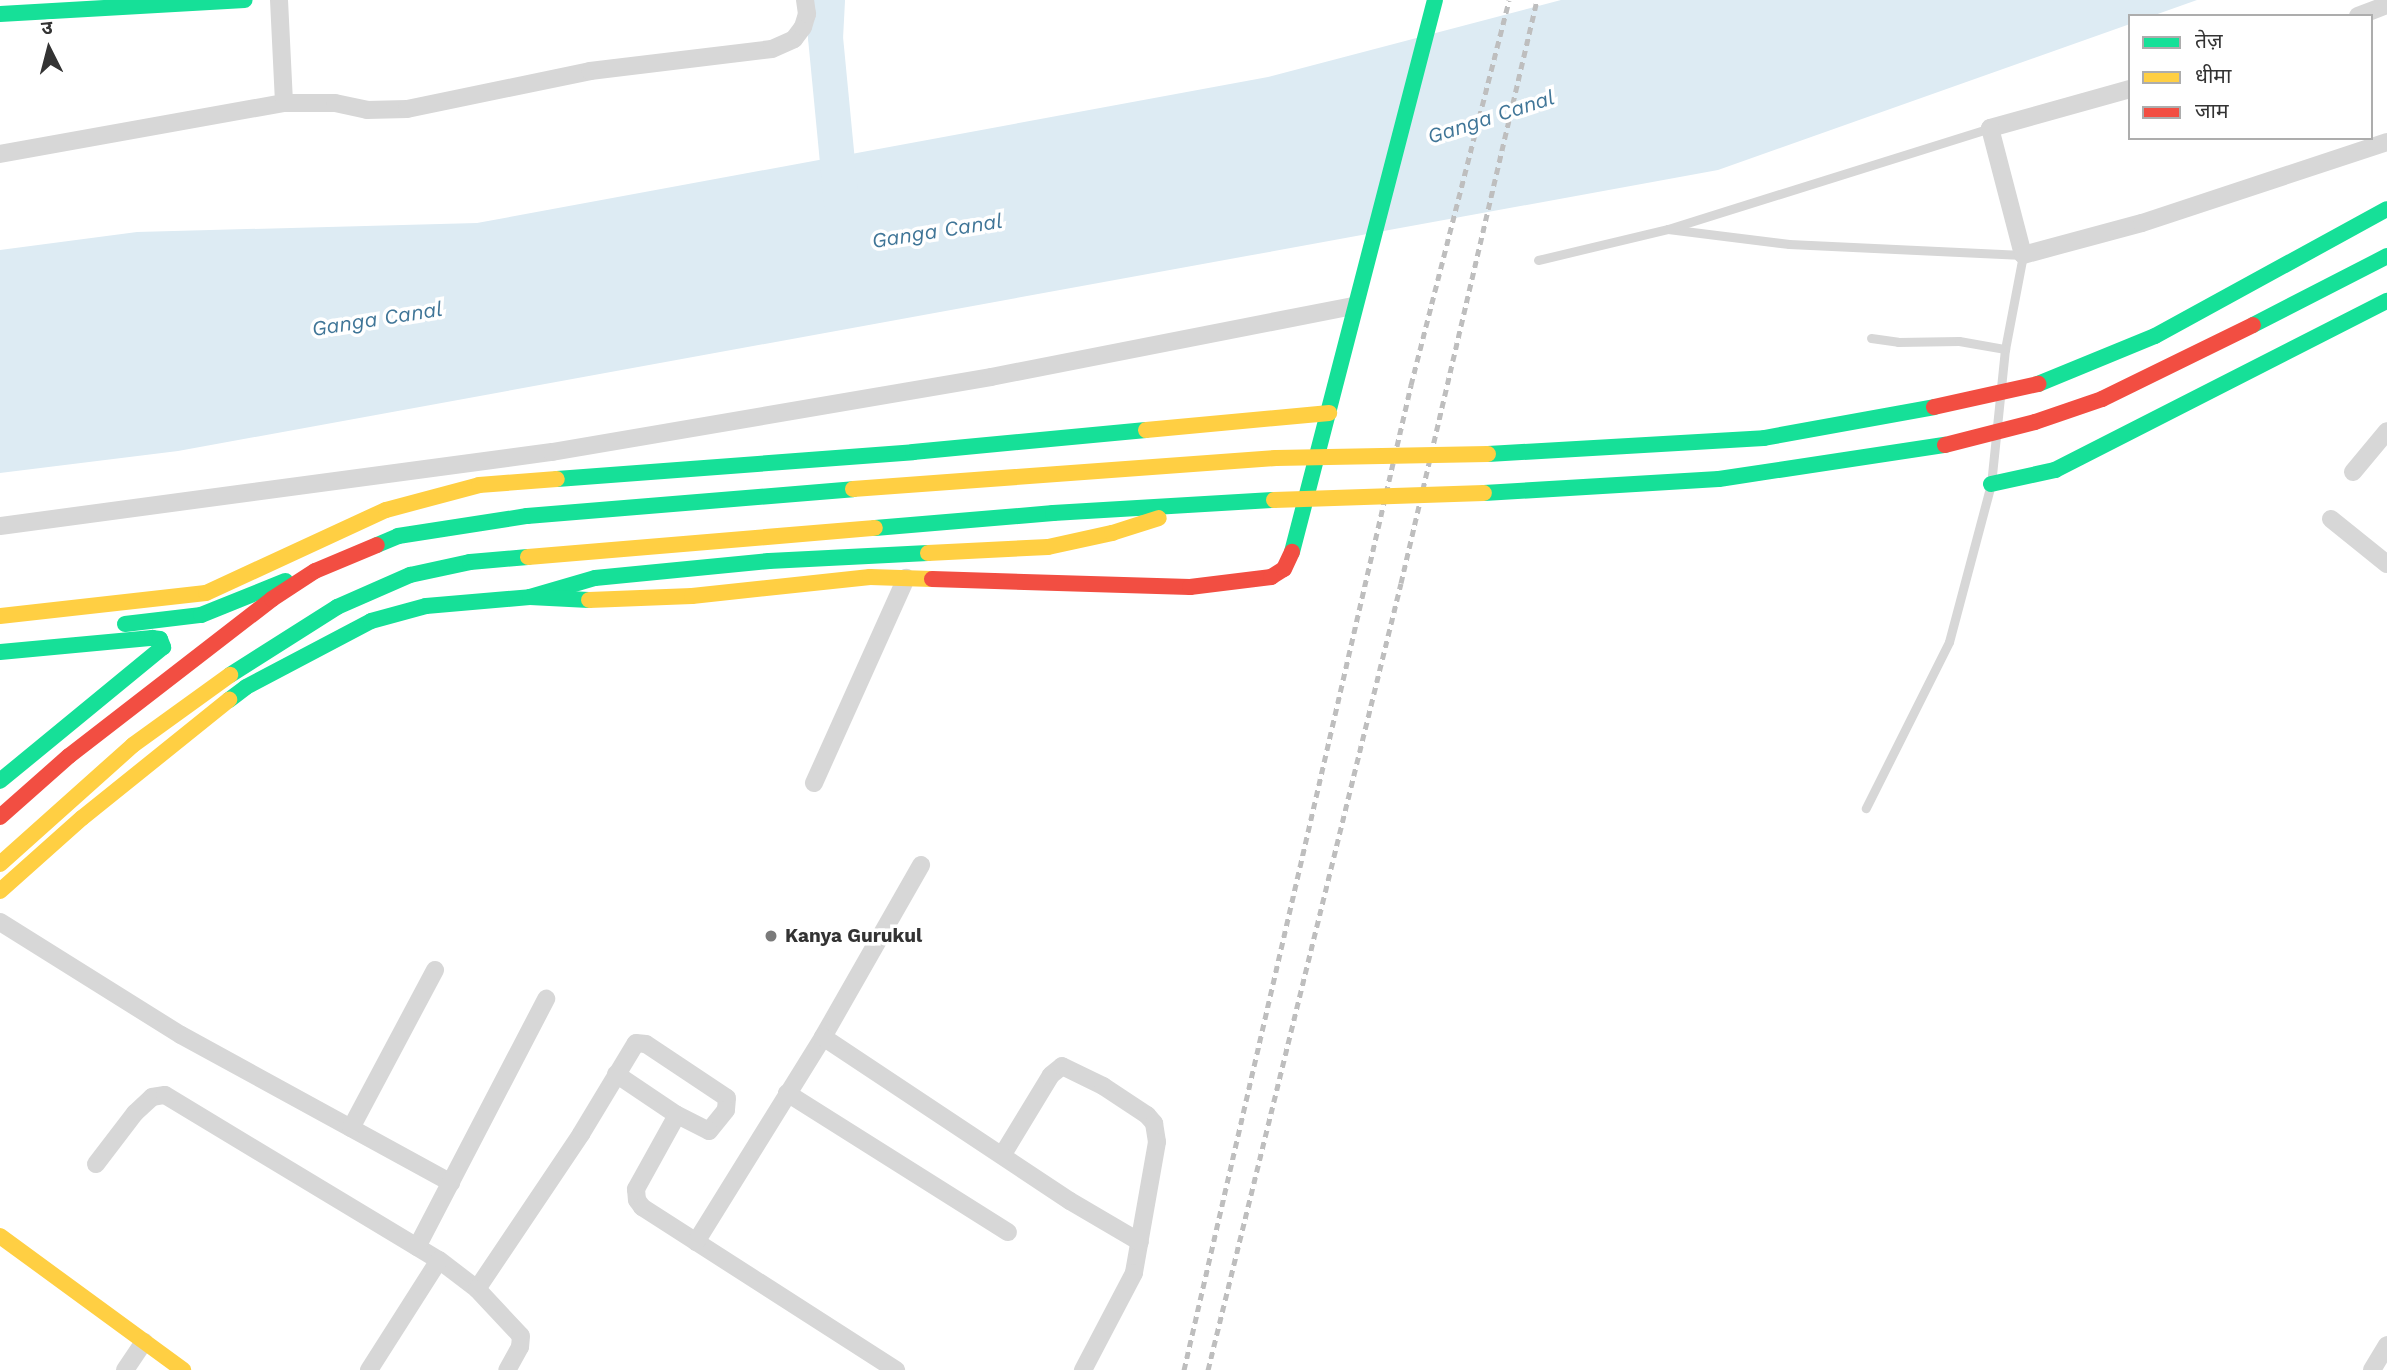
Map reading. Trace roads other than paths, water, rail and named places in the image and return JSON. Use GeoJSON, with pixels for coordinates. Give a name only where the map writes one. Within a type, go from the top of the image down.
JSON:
{"type":"FeatureCollection","features":[{"type":"Feature","properties":{"kind":"main road"},"geometry":{"type":"LineString","coordinates":[[0,14],[245,0]]}},
{"type":"Feature","properties":{"kind":"main road"},"geometry":{"type":"LineString","coordinates":[[0,891],[82,818],[246,687],[371,621],[426,606],[530,597],[597,600],[692,596],[870,576],[1190,587],[1271,577],[1284,569],[1292,552],[1329,413],[1353,306],[1433,4]]}},
{"type":"Feature","properties":{"kind":"main road"},"geometry":{"type":"LineString","coordinates":[[0,638],[201,615],[398,536],[515,518],[1052,472],[1276,458],[1488,454],[1764,438],[1934,407],[2038,383],[2155,336],[2387,209]]}},
{"type":"Feature","properties":{"kind":"main road"},"geometry":{"type":"LineString","coordinates":[[0,864],[133,745],[218,682],[337,607],[410,575],[470,562],[1053,513],[1719,479],[1945,445],[2035,422],[2102,399],[2164,371],[2387,256]]}},
{"type":"Feature","properties":{"kind":"main road"},"geometry":{"type":"LineString","coordinates":[[1991,484],[2054,470],[2387,301]]}},
{"type":"Feature","properties":{"kind":"main road"},"geometry":{"type":"LineString","coordinates":[[0,616],[206,593],[386,510],[479,485],[913,453],[1329,413]]}},
{"type":"Feature","properties":{"kind":"main road"},"geometry":{"type":"LineString","coordinates":[[530,597],[595,579],[769,561],[1048,547],[1112,533],[1200,504]]}},
{"type":"Feature","properties":{"kind":"main road"},"geometry":{"type":"LineString","coordinates":[[0,817],[69,756],[213,641],[315,571]]}},
{"type":"Feature","properties":{"kind":"main road"},"geometry":{"type":"LineString","coordinates":[[0,652],[152,638],[160,639],[163,647],[158,654],[0,782]]}},
{"type":"Feature","properties":{"kind":"main road"},"geometry":{"type":"LineString","coordinates":[[0,1236],[183,1370]]}},
{"type":"Feature","properties":{"kind":"street"},"geometry":{"type":"LineString","coordinates":[[279,0],[284,103]]}},
{"type":"Feature","properties":{"kind":"street"},"geometry":{"type":"LineString","coordinates":[[0,154],[284,103],[335,103],[366,110],[407,109],[590,71],[772,49],[794,39],[803,27],[807,13],[805,0]]}},
{"type":"Feature","properties":{"kind":"street"},"geometry":{"type":"LineString","coordinates":[[2363,14],[2387,5]]}},
{"type":"Feature","properties":{"kind":"street"},"geometry":{"type":"LineString","coordinates":[[2128,90],[1990,128],[2024,255],[2142,223],[2387,142]]}},
{"type":"Feature","properties":{"kind":"street"},"geometry":{"type":"LineString","coordinates":[[0,526],[552,452],[992,377],[1353,306]]}},
{"type":"Feature","properties":{"kind":"street"},"geometry":{"type":"LineString","coordinates":[[2353,472],[2387,430]]}},
{"type":"Feature","properties":{"kind":"street"},"geometry":{"type":"LineString","coordinates":[[2331,519],[2387,564]]}},
{"type":"Feature","properties":{"kind":"street"},"geometry":{"type":"LineString","coordinates":[[814,783],[906,578]]}},
{"type":"Feature","properties":{"kind":"street"},"geometry":{"type":"LineString","coordinates":[[696,1242],[823,1037],[920,865]]}},
{"type":"Feature","properties":{"kind":"street"},"geometry":{"type":"LineString","coordinates":[[0,922],[181,1035],[451,1183]]}},
{"type":"Feature","properties":{"kind":"street"},"geometry":{"type":"LineString","coordinates":[[351,1128],[435,970]]}},
{"type":"Feature","properties":{"kind":"street"},"geometry":{"type":"LineString","coordinates":[[417,1247],[546,999]]}},
{"type":"Feature","properties":{"kind":"street"},"geometry":{"type":"LineString","coordinates":[[823,1037],[1070,1201],[1140,1242]]}},
{"type":"Feature","properties":{"kind":"street"},"geometry":{"type":"LineString","coordinates":[[477,1289],[633,1046],[643,1042],[727,1098],[726,1110],[709,1131],[677,1115],[616,1074]]}},
{"type":"Feature","properties":{"kind":"street"},"geometry":{"type":"LineString","coordinates":[[1003,1154],[1057,1069],[1069,1067],[1147,1115],[1156,1131],[1150,1192],[1134,1273],[1083,1370]]}},
{"type":"Feature","properties":{"kind":"street"},"geometry":{"type":"LineString","coordinates":[[787,1093],[1008,1232]]}},
{"type":"Feature","properties":{"kind":"street"},"geometry":{"type":"LineString","coordinates":[[96,1164],[135,1113],[152,1097],[165,1095],[439,1260],[477,1289],[521,1336],[520,1347],[507,1370]]}},
{"type":"Feature","properties":{"kind":"street"},"geometry":{"type":"LineString","coordinates":[[677,1115],[636,1189],[637,1200],[696,1242],[896,1370]]}},
{"type":"Feature","properties":{"kind":"street"},"geometry":{"type":"LineString","coordinates":[[369,1370],[439,1260]]}},
{"type":"Feature","properties":{"kind":"street"},"geometry":{"type":"LineString","coordinates":[[125,1370],[144,1342]]}},
{"type":"Feature","properties":{"kind":"street"},"geometry":{"type":"LineString","coordinates":[[2372,1370],[2387,1345]]}},
{"type":"Feature","properties":{"kind":"lane"},"geometry":{"type":"LineString","coordinates":[[1538,260],[1668,229],[1990,128]]}},
{"type":"Feature","properties":{"kind":"lane"},"geometry":{"type":"LineString","coordinates":[[1668,229],[1789,244],[2024,255],[2005,349],[1991,484],[1949,642],[1866,808]]}},
{"type":"Feature","properties":{"kind":"lane"},"geometry":{"type":"LineString","coordinates":[[1871,338],[1898,342],[1959,341],[2005,349]]}},
{"type":"Feature","properties":{"kind":"water","name":"Ganga Canal"},"geometry":{"type":"Polygon","coordinates":[[[1561,0],[2197,0],[2158,14],[2128,14],[2128,25],[1718,170],[178,451],[0,473],[0,250],[137,232],[477,223],[1268,77],[1561,0]]]}},
{"type":"Feature","properties":{"kind":"waterway"},"geometry":{"type":"LineString","coordinates":[[827,0],[825,37],[841,202]]}},
{"type":"Feature","properties":{"kind":"railway"},"geometry":{"type":"LineString","coordinates":[[1184,1370],[1411,385],[1509,0]]}},
{"type":"Feature","properties":{"kind":"railway"},"geometry":{"type":"LineString","coordinates":[[1208,1370],[1401,583],[1537,0]]}},
{"type":"Feature","properties":{"kind":"place","name":"Kanya Gurukul"},"geometry":{"type":"Point","coordinates":[771,936]}}]}
